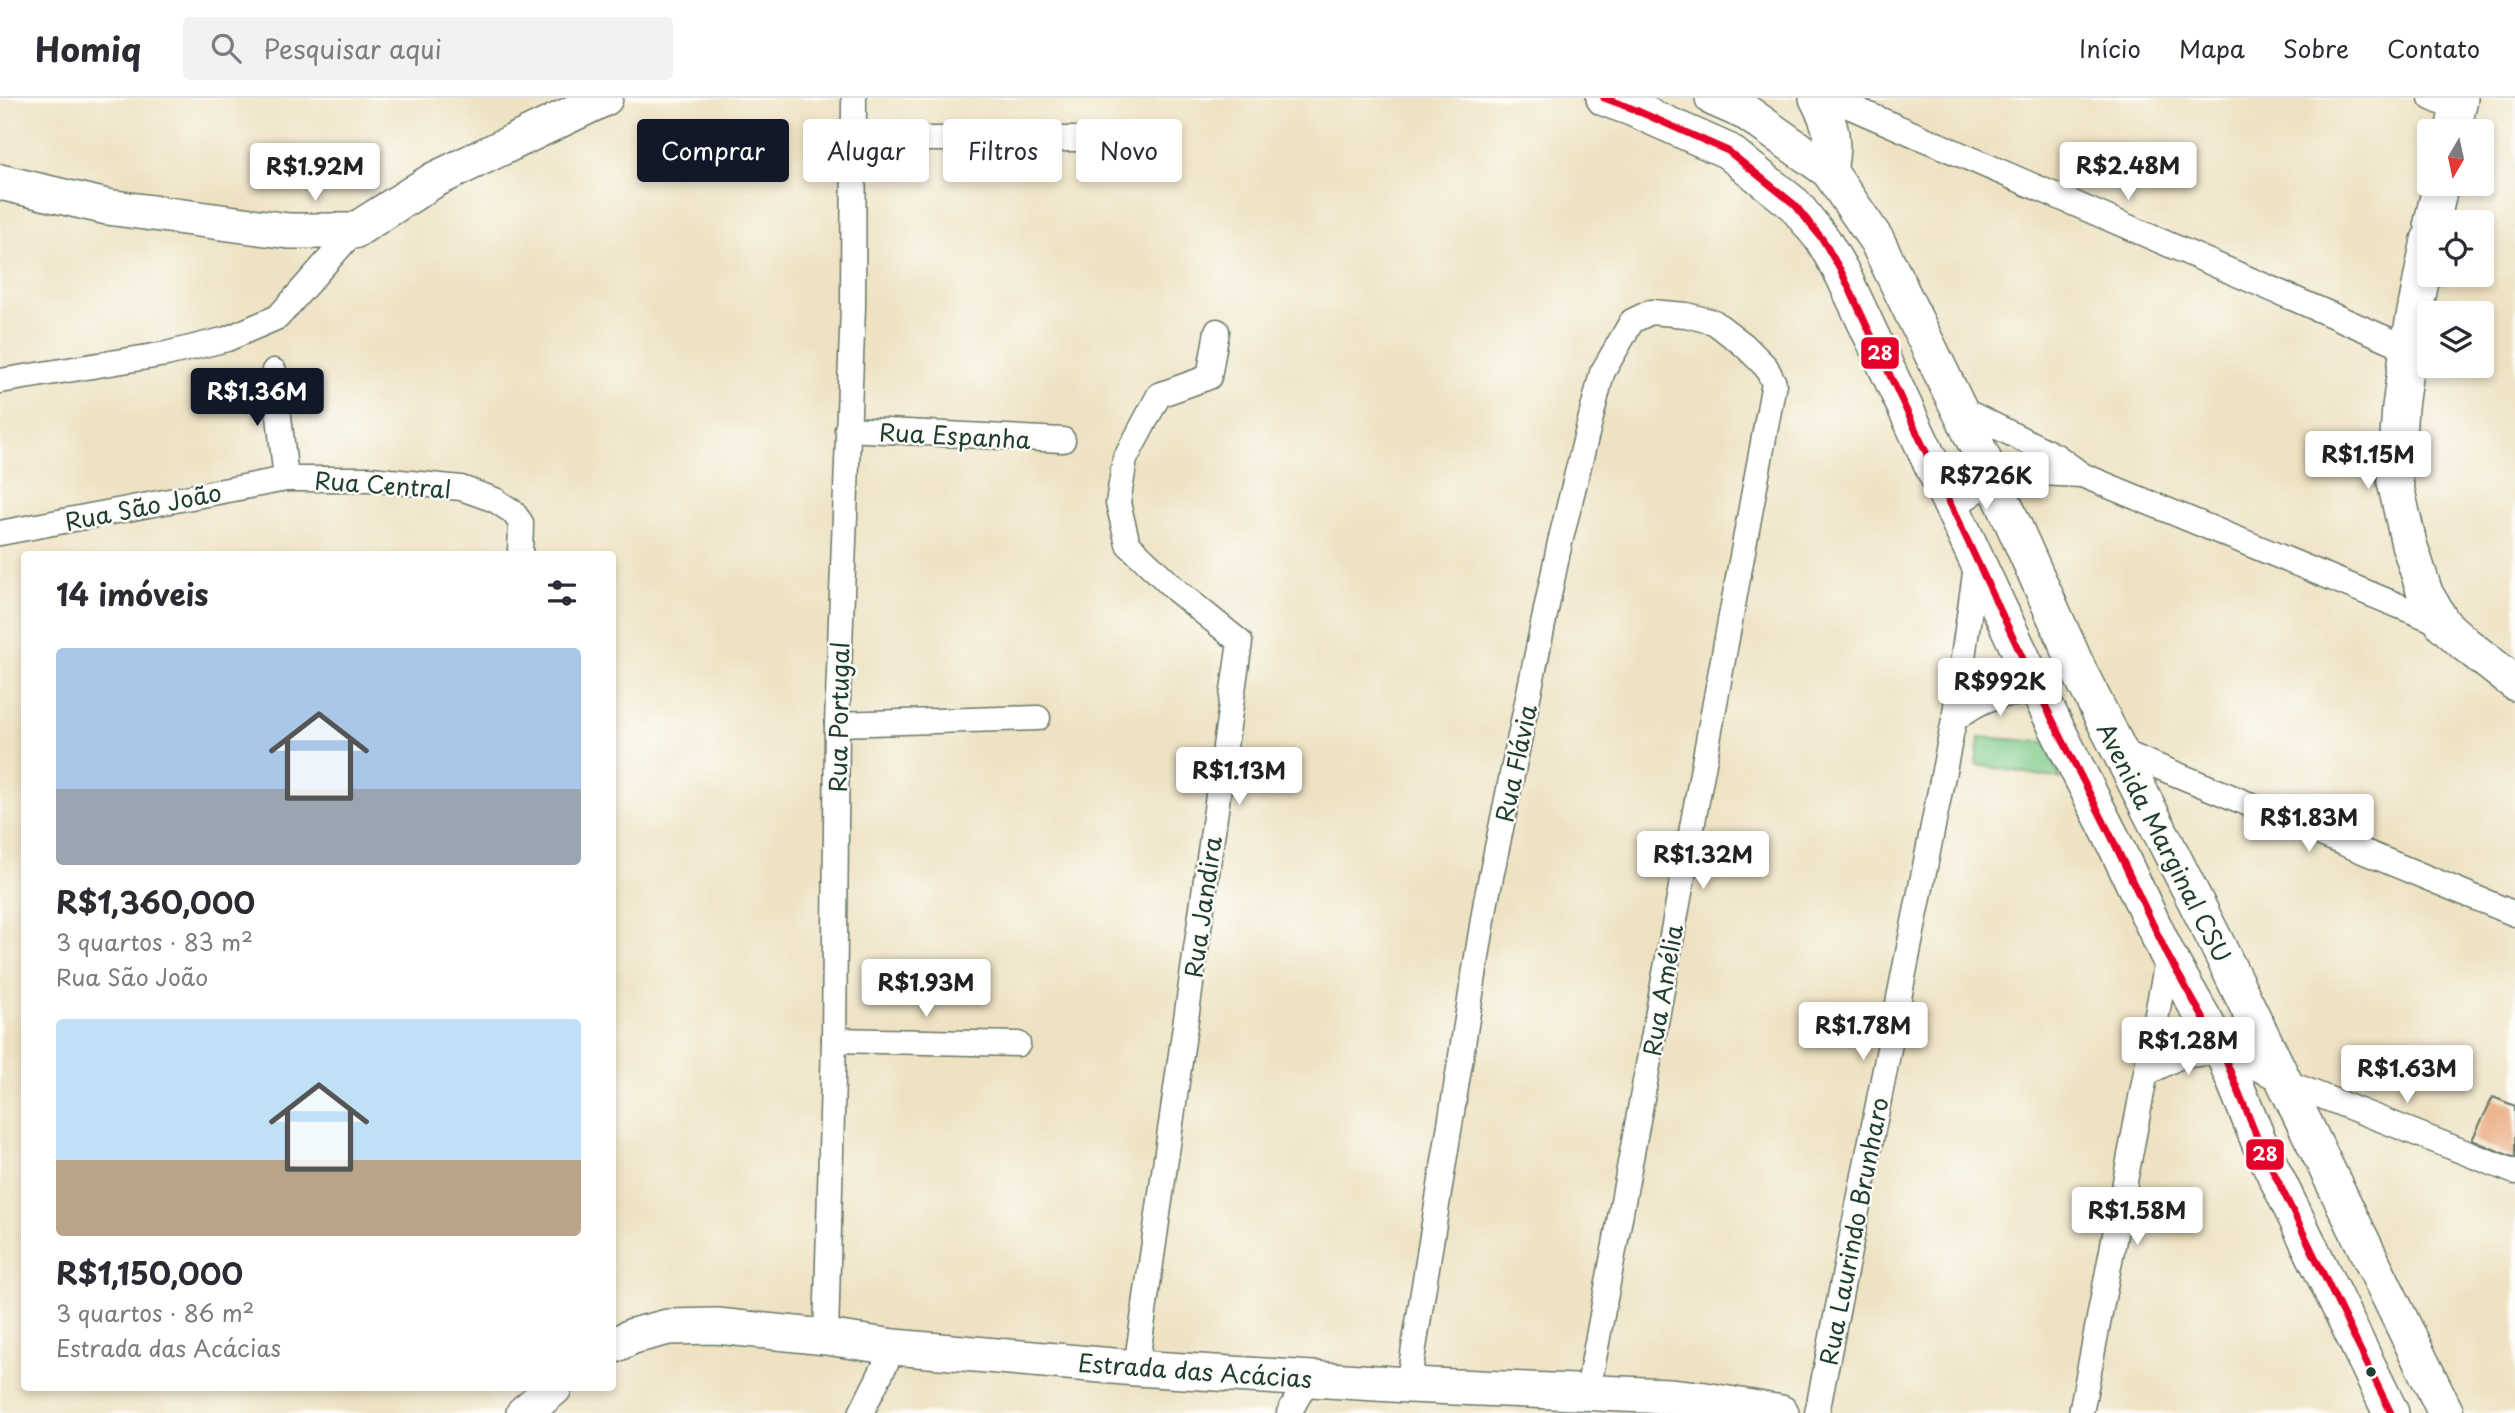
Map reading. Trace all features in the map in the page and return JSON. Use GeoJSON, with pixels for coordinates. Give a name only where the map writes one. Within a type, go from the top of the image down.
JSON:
{"type":"FeatureCollection","features":[{"type":"Feature","properties":{"kind":"main road"},"geometry":{"type":"LineString","coordinates":[[0,182],[107,207],[289,231],[354,231],[434,180],[606,98]]}},
{"type":"Feature","properties":{"kind":"main road","name":"Avenida Marginal CSU"},"geometry":{"type":"LineString","coordinates":[[1604,98],[1728,151],[1795,205],[1824,240],[1842,272],[2039,693],[2168,956],[2222,1051],[2259,1142],[2391,1413]]}},
{"type":"Feature","properties":{"kind":"main road","name":"Avenida Marginal CSU"},"geometry":{"type":"LineString","coordinates":[[1713,98],[1747,113],[1829,172],[1877,241],[1993,479],[2080,673],[2446,1413]]}},
{"type":"Feature","properties":{"kind":"main road"},"geometry":{"type":"LineString","coordinates":[[1817,98],[1832,130],[1833,149],[1829,172]]}},
{"type":"Feature","properties":{"kind":"main road"},"geometry":{"type":"LineString","coordinates":[[2420,287],[2400,407],[2395,482],[2409,544],[2425,593],[2443,624],[2515,683]]}},
{"type":"Feature","properties":{"kind":"main road"},"geometry":{"type":"LineString","coordinates":[[2111,836],[2154,820]]}},
{"type":"Feature","properties":{"kind":"main road","name":"Estrada das Acácias"},"geometry":{"type":"LineString","coordinates":[[616,1344],[668,1326],[717,1326],[894,1347],[1136,1368],[1408,1385],[1588,1391],[1665,1405],[1705,1400],[1781,1413]]}},
{"type":"Feature","properties":{"kind":"street","name":"Rua Portugal"},"geometry":{"type":"LineString","coordinates":[[854,98],[855,119]]}},
{"type":"Feature","properties":{"kind":"street"},"geometry":{"type":"LineString","coordinates":[[1830,98],[2408,348]]}},
{"type":"Feature","properties":{"kind":"street"},"geometry":{"type":"LineString","coordinates":[[929,139],[1076,139]]}},
{"type":"Feature","properties":{"kind":"street","name":"Rua Portugal"},"geometry":{"type":"LineString","coordinates":[[826,1337],[834,1040],[837,724],[855,182]]}},
{"type":"Feature","properties":{"kind":"street"},"geometry":{"type":"LineString","coordinates":[[0,381],[166,354],[227,339],[278,317],[354,231]]}},
{"type":"Feature","properties":{"kind":"street","name":"Rua Flávia"},"geometry":{"type":"LineString","coordinates":[[1408,1385],[1486,901],[1560,542],[1602,373],[1632,321],[1651,312],[1686,315],[1714,322],[1766,366],[1774,383]]}},
{"type":"Feature","properties":{"kind":"street","name":"Rua Jandira"},"geometry":{"type":"LineString","coordinates":[[1136,1368],[1240,642],[1177,592],[1128,544],[1118,503],[1125,459],[1159,396],[1209,377],[1217,331]]}},
{"type":"Feature","properties":{"kind":"street"},"geometry":{"type":"LineString","coordinates":[[274,371],[286,479]]}},
{"type":"Feature","properties":{"kind":"street","name":"Rua Amélia"},"geometry":{"type":"LineString","coordinates":[[1588,1391],[1774,383]]}},
{"type":"Feature","properties":{"kind":"street"},"geometry":{"type":"LineString","coordinates":[[1957,407],[2056,456],[2082,475],[2443,624]]}},
{"type":"Feature","properties":{"kind":"street","name":"Rua Espanha"},"geometry":{"type":"LineString","coordinates":[[847,429],[1063,440]]}},
{"type":"Feature","properties":{"kind":"street"},"geometry":{"type":"LineString","coordinates":[[1952,508],[1993,479],[2037,473],[2082,475]]}},
{"type":"Feature","properties":{"kind":"street","name":"Rua São João"},"geometry":{"type":"LineString","coordinates":[[0,533],[286,479]]}},
{"type":"Feature","properties":{"kind":"street","name":"Rua Central"},"geometry":{"type":"LineString","coordinates":[[286,479],[370,479],[461,488],[495,500],[513,512],[521,523],[520,551]]}},
{"type":"Feature","properties":{"kind":"street","name":"Rua Laurindo Brunharo"},"geometry":{"type":"LineString","coordinates":[[1817,1413],[1954,720],[1977,559]]}},
{"type":"Feature","properties":{"kind":"street"},"geometry":{"type":"LineString","coordinates":[[1954,720],[1975,703],[1995,696],[2039,693]]}},
{"type":"Feature","properties":{"kind":"street"},"geometry":{"type":"LineString","coordinates":[[837,724],[1038,718]]}},
{"type":"Feature","properties":{"kind":"street"},"geometry":{"type":"LineString","coordinates":[[2120,751],[2515,914]]}},
{"type":"Feature","properties":{"kind":"street"},"geometry":{"type":"LineString","coordinates":[[2081,1413],[2168,956]]}},
{"type":"Feature","properties":{"kind":"street"},"geometry":{"type":"LineString","coordinates":[[834,1040],[1018,1044]]}},
{"type":"Feature","properties":{"kind":"street"},"geometry":{"type":"LineString","coordinates":[[2147,1073],[2180,1056],[2222,1051],[2283,1081],[2515,1172]]}},
{"type":"Feature","properties":{"kind":"street"},"geometry":{"type":"LineString","coordinates":[[861,1413],[894,1347]]}},
{"type":"Feature","properties":{"kind":"street"},"geometry":{"type":"LineString","coordinates":[[1289,1413],[1308,1378]]}},
{"type":"Feature","properties":{"kind":"green space"},"geometry":{"type":"Polygon","coordinates":[[[1979,737],[2045,742],[2061,779],[1976,765],[1979,737]]]}},
{"type":"Feature","properties":{"kind":"building"},"geometry":{"type":"Polygon","coordinates":[[[2493,1097],[2515,1106],[2515,1158],[2472,1140],[2493,1097]]]}},
{"type":"Feature","properties":{"kind":"transit line","name":"28"},"geometry":{"type":"LineString","coordinates":[[1604,98],[1728,151],[1795,205],[1823,240],[1842,273],[2039,693],[2168,956],[2222,1051],[2259,1142],[2391,1413]]}}]}
